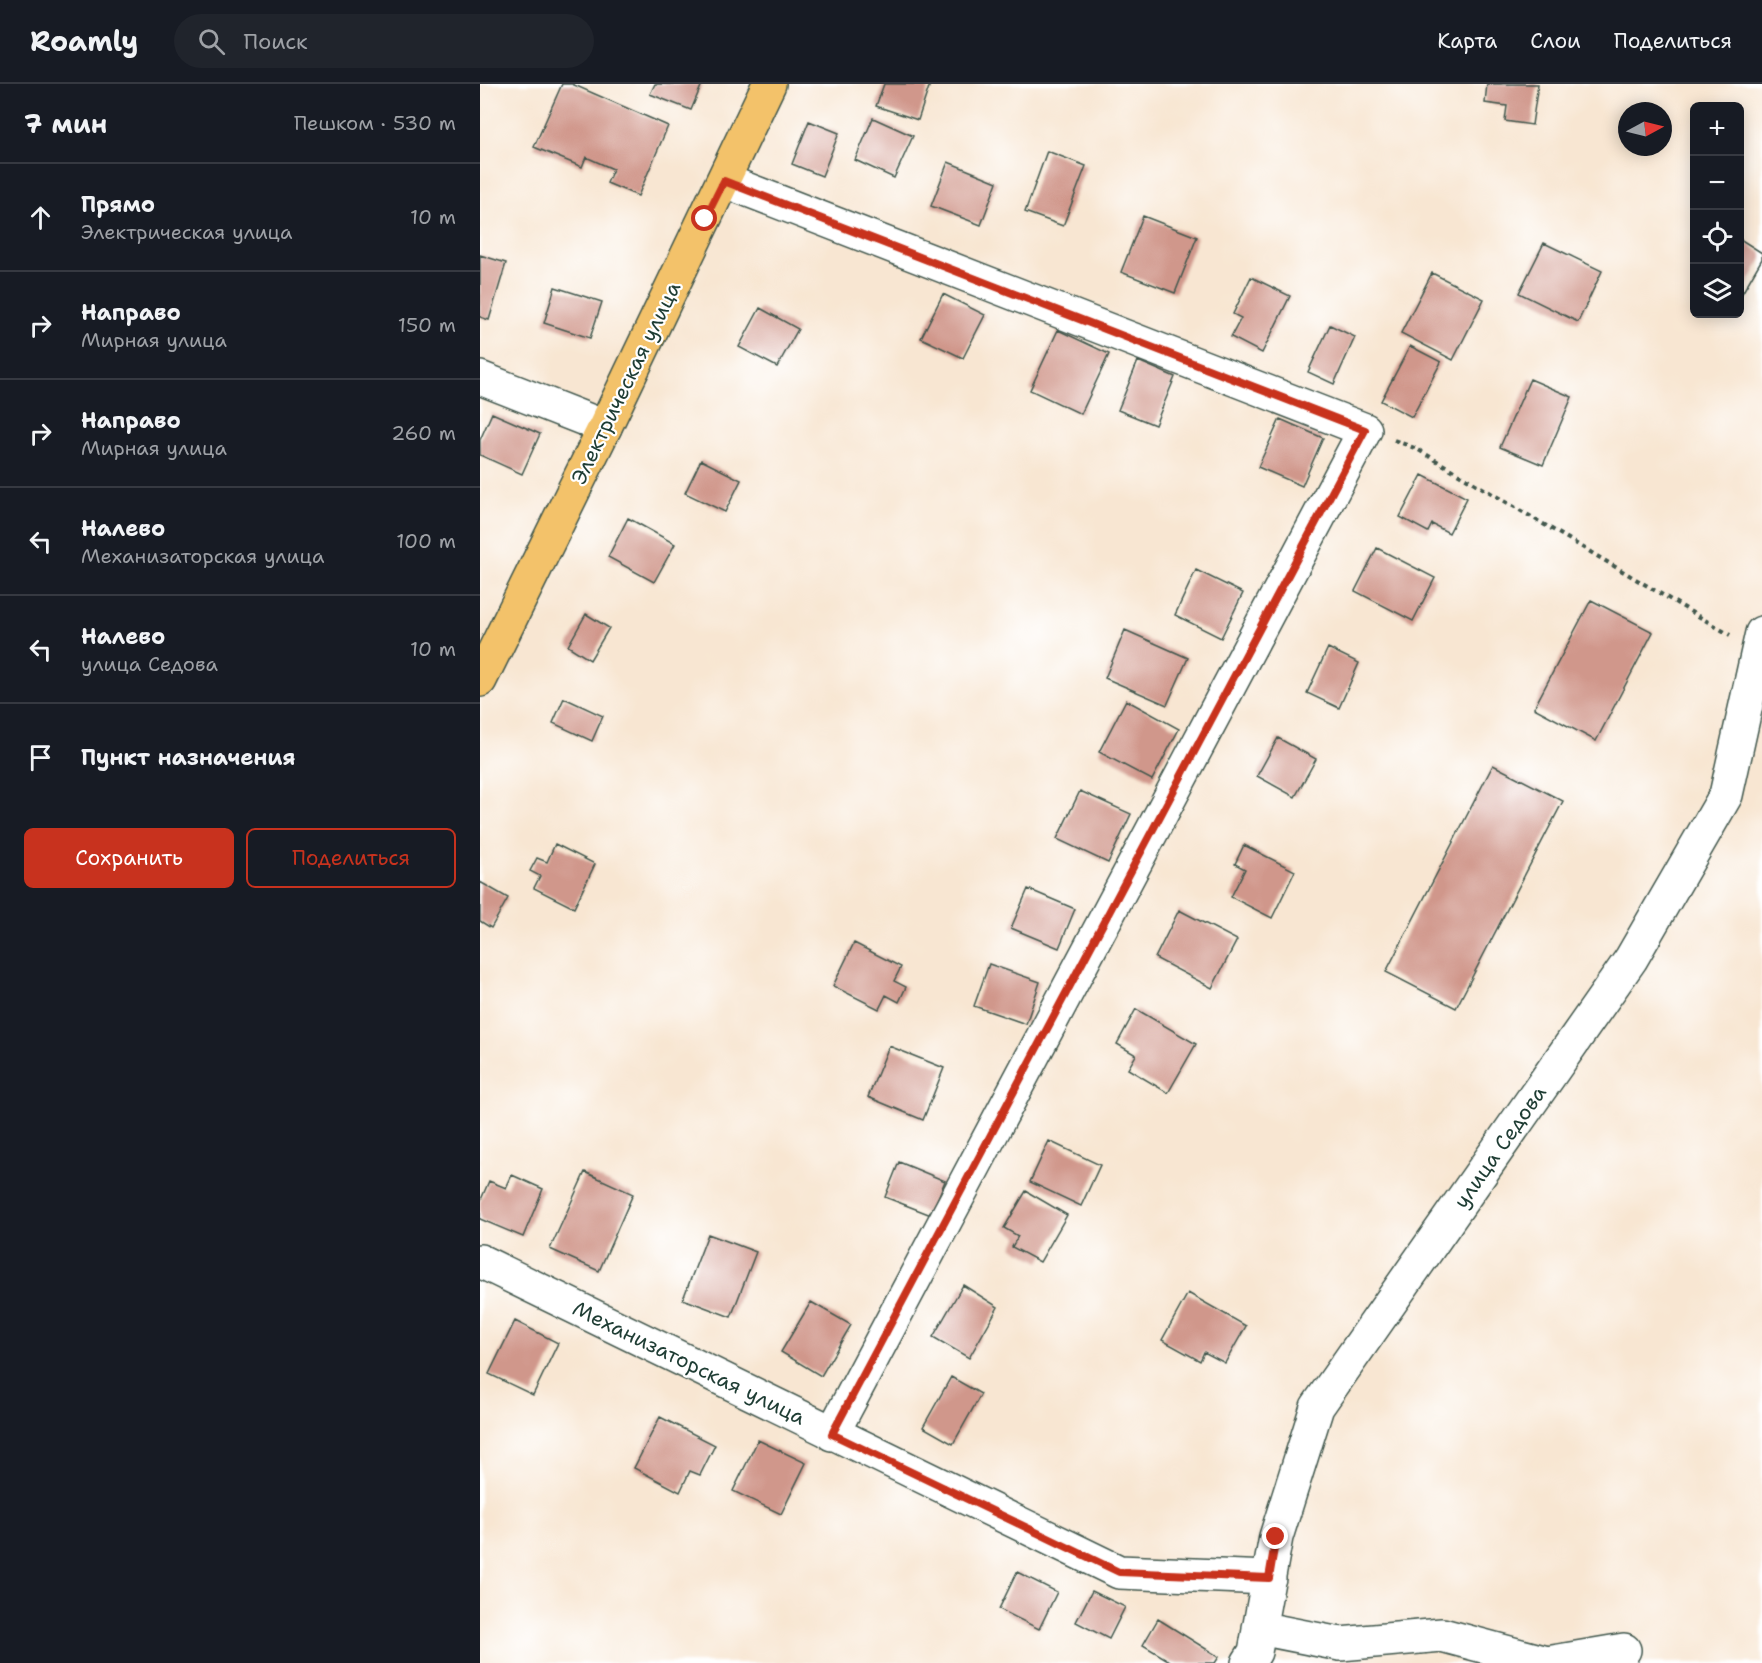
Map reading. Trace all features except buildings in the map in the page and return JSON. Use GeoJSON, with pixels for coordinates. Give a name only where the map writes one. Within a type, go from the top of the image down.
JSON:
{"type":"FeatureCollection","features":[{"type":"Feature","properties":{"kind":"main road","name":"Электрическая улица"},"geometry":{"type":"LineString","coordinates":[[480,680],[770,84]]}},
{"type":"Feature","properties":{"kind":"street"},"geometry":{"type":"LineString","coordinates":[[724,181],[1365,430],[832,1434]]}},
{"type":"Feature","properties":{"kind":"street"},"geometry":{"type":"LineString","coordinates":[[480,378],[605,427]]}},
{"type":"Feature","properties":{"kind":"street","name":"улица Седова"},"geometry":{"type":"LineString","coordinates":[[1248,1663],[1255,1652],[1276,1537],[1317,1407],[1631,959],[1726,795],[1760,643]]}},
{"type":"Feature","properties":{"kind":"street","name":"Механизаторская улица"},"geometry":{"type":"LineString","coordinates":[[480,1261],[1119,1572],[1269,1578]]}},
{"type":"Feature","properties":{"kind":"street"},"geometry":{"type":"LineString","coordinates":[[1259,1628],[1340,1644],[1442,1635],[1547,1663],[1624,1650]]}},
{"type":"Feature","properties":{"kind":"path"},"geometry":{"type":"LineString","coordinates":[[1365,430],[1417,448],[1760,643]]}},
{"type":"Feature","properties":{"kind":"route"},"geometry":{"type":"LineString","coordinates":[[705,219],[724,181],[1365,430],[832,1434],[1119,1572],[1269,1578],[1276,1537]]}}]}
